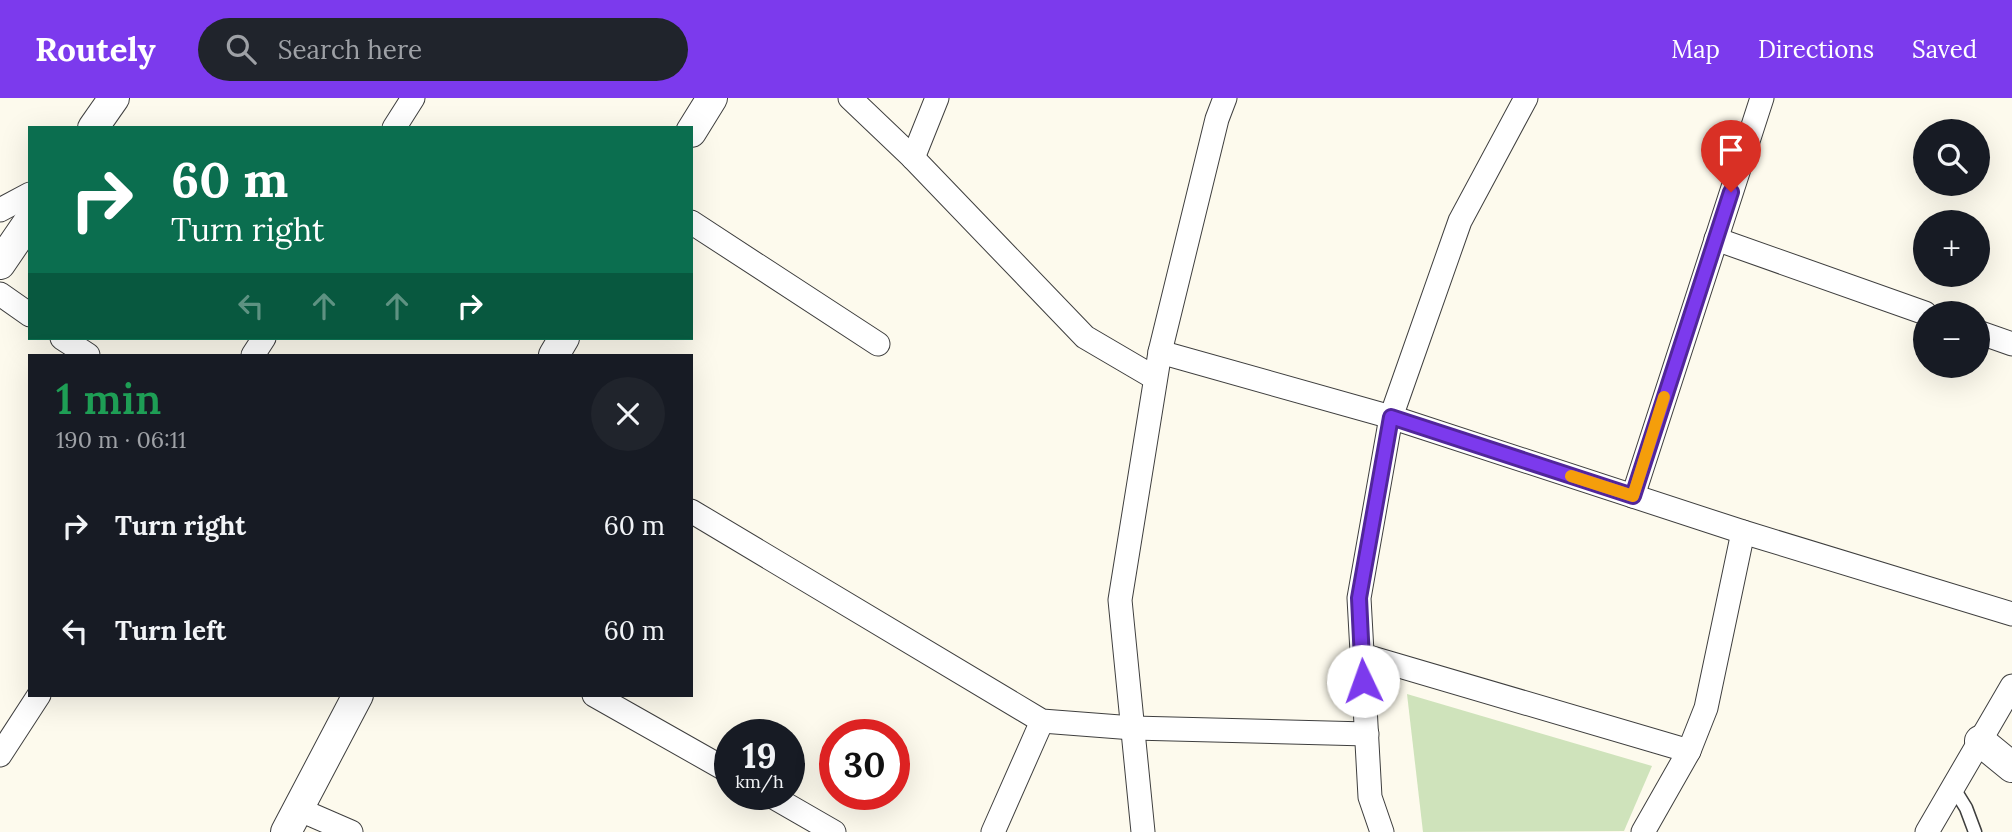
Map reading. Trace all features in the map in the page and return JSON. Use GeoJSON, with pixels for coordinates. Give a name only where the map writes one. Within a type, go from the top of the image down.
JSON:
{"type":"FeatureCollection","features":[{"type":"Feature","properties":{"kind":"street"},"geometry":{"type":"LineString","coordinates":[[94,126],[114,98]]}},
{"type":"Feature","properties":{"kind":"street"},"geometry":{"type":"LineString","coordinates":[[395,126],[413,98]]}},
{"type":"Feature","properties":{"kind":"street"},"geometry":{"type":"LineString","coordinates":[[693,129],[712,98]]}},
{"type":"Feature","properties":{"kind":"street"},"geometry":{"type":"LineString","coordinates":[[850,98],[913,158],[1085,337],[1155,378]]}},
{"type":"Feature","properties":{"kind":"street"},"geometry":{"type":"LineString","coordinates":[[913,158],[937,98]]}},
{"type":"Feature","properties":{"kind":"street"},"geometry":{"type":"LineString","coordinates":[[1143,832],[1120,600],[1160,352],[1217,119],[1225,98]]}},
{"type":"Feature","properties":{"kind":"street"},"geometry":{"type":"LineString","coordinates":[[1382,832],[1370,797],[1359,598],[1391,417],[1460,221],[1526,98]]}},
{"type":"Feature","properties":{"kind":"street"},"geometry":{"type":"LineString","coordinates":[[1633,496],[1762,98]]}},
{"type":"Feature","properties":{"kind":"street"},"geometry":{"type":"LineString","coordinates":[[0,210],[28,195]]}},
{"type":"Feature","properties":{"kind":"street"},"geometry":{"type":"LineString","coordinates":[[0,264],[28,223]]}},
{"type":"Feature","properties":{"kind":"street"},"geometry":{"type":"LineString","coordinates":[[693,223],[878,344]]}},
{"type":"Feature","properties":{"kind":"street"},"geometry":{"type":"LineString","coordinates":[[1716,239],[1913,309]]}},
{"type":"Feature","properties":{"kind":"street"},"geometry":{"type":"LineString","coordinates":[[0,294],[28,314]]}},
{"type":"Feature","properties":{"kind":"street"},"geometry":{"type":"LineString","coordinates":[[1990,336],[2012,344]]}},
{"type":"Feature","properties":{"kind":"street"},"geometry":{"type":"LineString","coordinates":[[65,340],[86,354]]}},
{"type":"Feature","properties":{"kind":"street"},"geometry":{"type":"LineString","coordinates":[[1160,352],[1391,417],[1743,532],[2012,614]]}},
{"type":"Feature","properties":{"kind":"street"},"geometry":{"type":"LineString","coordinates":[[693,512],[1042,721],[1133,728],[1367,734]]}},
{"type":"Feature","properties":{"kind":"street"},"geometry":{"type":"LineString","coordinates":[[1643,832],[1689,751],[1706,708],[1743,532]]}},
{"type":"Feature","properties":{"kind":"street"},"geometry":{"type":"LineString","coordinates":[[1362,655],[1689,751]]}},
{"type":"Feature","properties":{"kind":"street"},"geometry":{"type":"LineString","coordinates":[[1927,832],[2012,686]]}},
{"type":"Feature","properties":{"kind":"street"},"geometry":{"type":"LineString","coordinates":[[0,755],[38,697]]}},
{"type":"Feature","properties":{"kind":"street"},"geometry":{"type":"LineString","coordinates":[[351,832],[292,821],[357,697]]}},
{"type":"Feature","properties":{"kind":"street"},"geometry":{"type":"LineString","coordinates":[[598,697],[714,763]]}},
{"type":"Feature","properties":{"kind":"street"},"geometry":{"type":"LineString","coordinates":[[993,832],[1042,721]]}},
{"type":"Feature","properties":{"kind":"street"},"geometry":{"type":"LineString","coordinates":[[1980,741],[2012,767]]}},
{"type":"Feature","properties":{"kind":"street"},"geometry":{"type":"LineString","coordinates":[[796,810],[834,832]]}},
{"type":"Feature","properties":{"kind":"lane"},"geometry":{"type":"LineString","coordinates":[[1953,787],[1966,808],[1975,832]]}},
{"type":"Feature","properties":{"kind":"green space"},"geometry":{"type":"Polygon","coordinates":[[[1407,694],[1652,766],[1624,831],[1423,832],[1407,694]]]}},
{"type":"Feature","properties":{"kind":"slow traffic"},"geometry":{"type":"LineString","coordinates":[[1571,476],[1633,496],[1664,397]]}},
{"type":"Feature","properties":{"kind":"route"},"geometry":{"type":"LineString","coordinates":[[1363,681],[1359,598],[1391,417],[1633,496],[1731,192]]}}]}
